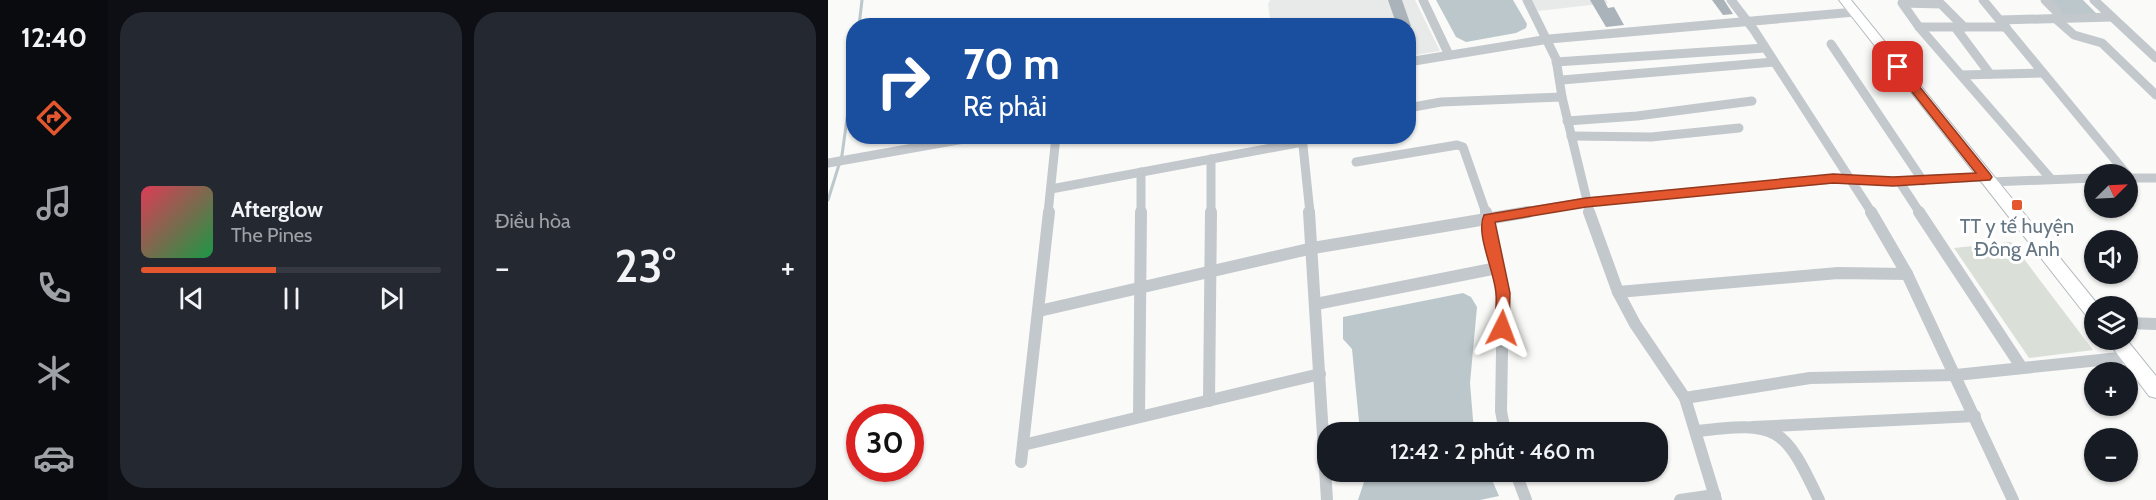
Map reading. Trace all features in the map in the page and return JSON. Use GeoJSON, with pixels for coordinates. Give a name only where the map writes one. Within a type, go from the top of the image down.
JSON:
{"type":"FeatureCollection","features":[{"type":"Feature","properties":{"kind":"main road"},"geometry":{"type":"LineString","coordinates":[[1850,6],[2084,300]]}},
{"type":"Feature","properties":{"kind":"main road"},"geometry":{"type":"LineString","coordinates":[[2124,350],[2156,390]]}},
{"type":"Feature","properties":{"kind":"street"},"geometry":{"type":"LineString","coordinates":[[1423,0],[1449,55]]}},
{"type":"Feature","properties":{"kind":"street"},"geometry":{"type":"LineString","coordinates":[[1527,0],[1549,39],[1562,80],[1562,98],[1586,202],[1618,292],[1635,324],[1685,398],[1716,497],[1680,500]]}},
{"type":"Feature","properties":{"kind":"street"},"geometry":{"type":"LineString","coordinates":[[1731,0],[1774,62],[1907,273],[2013,500]]}},
{"type":"Feature","properties":{"kind":"street"},"geometry":{"type":"LineString","coordinates":[[1983,0],[2118,164]]}},
{"type":"Feature","properties":{"kind":"street"},"geometry":{"type":"LineString","coordinates":[[2045,0],[2057,12],[2057,20],[2072,33],[2102,43],[2156,95]]}},
{"type":"Feature","properties":{"kind":"street"},"geometry":{"type":"LineString","coordinates":[[2094,0],[2156,58]]}},
{"type":"Feature","properties":{"kind":"street"},"geometry":{"type":"LineString","coordinates":[[1990,74],[1941,3],[1904,2],[1903,6],[1919,27],[2051,178]]}},
{"type":"Feature","properties":{"kind":"street"},"geometry":{"type":"LineString","coordinates":[[1416,61],[1549,39],[1746,20],[1850,6]]}},
{"type":"Feature","properties":{"kind":"street"},"geometry":{"type":"LineString","coordinates":[[2000,20],[2112,17]]}},
{"type":"Feature","properties":{"kind":"street"},"geometry":{"type":"LineString","coordinates":[[1919,27],[2006,27]]}},
{"type":"Feature","properties":{"kind":"street"},"geometry":{"type":"LineString","coordinates":[[1831,44],[1923,180]]}},
{"type":"Feature","properties":{"kind":"street"},"geometry":{"type":"LineString","coordinates":[[1556,62],[1764,48]]}},
{"type":"Feature","properties":{"kind":"street"},"geometry":{"type":"LineString","coordinates":[[1562,80],[1774,62]]}},
{"type":"Feature","properties":{"kind":"street"},"geometry":{"type":"LineString","coordinates":[[1961,75],[2043,73]]}},
{"type":"Feature","properties":{"kind":"street"},"geometry":{"type":"LineString","coordinates":[[1416,107],[1441,102],[1562,98]]}},
{"type":"Feature","properties":{"kind":"street"},"geometry":{"type":"LineString","coordinates":[[1568,121],[1637,116],[1752,101]]}},
{"type":"Feature","properties":{"kind":"street"},"geometry":{"type":"LineString","coordinates":[[1571,136],[1651,137],[1739,128]]}},
{"type":"Feature","properties":{"kind":"street"},"geometry":{"type":"LineString","coordinates":[[828,163],[936,144]]}},
{"type":"Feature","properties":{"kind":"street"},"geometry":{"type":"LineString","coordinates":[[1021,462],[1055,144]]}},
{"type":"Feature","properties":{"kind":"street"},"geometry":{"type":"LineString","coordinates":[[1051,189],[1279,144]]}},
{"type":"Feature","properties":{"kind":"street"},"geometry":{"type":"LineString","coordinates":[[1302,144],[1313,249],[1328,500]]}},
{"type":"Feature","properties":{"kind":"street"},"geometry":{"type":"LineString","coordinates":[[1356,162],[1461,146],[1488,218],[1503,293],[1501,411],[1503,422]]}},
{"type":"Feature","properties":{"kind":"street"},"geometry":{"type":"LineString","coordinates":[[1209,400],[1212,271],[1211,159]]}},
{"type":"Feature","properties":{"kind":"street"},"geometry":{"type":"LineString","coordinates":[[1139,417],[1141,172]]}},
{"type":"Feature","properties":{"kind":"street"},"geometry":{"type":"LineString","coordinates":[[1039,311],[1313,249],[1586,202],[1788,183],[1850,180],[2084,178]]}},
{"type":"Feature","properties":{"kind":"street"},"geometry":{"type":"LineString","coordinates":[[2138,178],[2156,178]]}},
{"type":"Feature","properties":{"kind":"street"},"geometry":{"type":"LineString","coordinates":[[1899,181],[2022,368]]}},
{"type":"Feature","properties":{"kind":"street"},"geometry":{"type":"LineString","coordinates":[[1316,304],[1497,268]]}},
{"type":"Feature","properties":{"kind":"street"},"geometry":{"type":"LineString","coordinates":[[1618,292],[1838,273],[1907,273]]}},
{"type":"Feature","properties":{"kind":"street"},"geometry":{"type":"LineString","coordinates":[[2138,323],[2156,324]]}},
{"type":"Feature","properties":{"kind":"street"},"geometry":{"type":"LineString","coordinates":[[1685,398],[1810,378],[1956,375],[2129,357]]}},
{"type":"Feature","properties":{"kind":"street"},"geometry":{"type":"LineString","coordinates":[[1023,445],[1320,374]]}},
{"type":"Feature","properties":{"kind":"street"},"geometry":{"type":"LineString","coordinates":[[1696,431],[1975,416]]}},
{"type":"Feature","properties":{"kind":"street"},"geometry":{"type":"LineString","coordinates":[[1753,427],[1764,428],[1785,443],[1803,467],[1819,500]]}},
{"type":"Feature","properties":{"kind":"street"},"geometry":{"type":"LineString","coordinates":[[1519,482],[1526,500]]}},
{"type":"Feature","properties":{"kind":"shaded area"},"geometry":{"type":"Polygon","coordinates":[[[1270,0],[1415,0],[1440,51],[1416,55],[1416,18],[1270,18],[1268,4],[1270,0]]]}},
{"type":"Feature","properties":{"kind":"shaded area"},"geometry":{"type":"Polygon","coordinates":[[[1436,0],[1513,0],[1527,24],[1526,28],[1516,33],[1466,42],[1456,37],[1436,0]]]}},
{"type":"Feature","properties":{"kind":"shaded area"},"geometry":{"type":"Polygon","coordinates":[[[1531,0],[1606,0],[1608,3],[1538,11],[1531,0]]]}},
{"type":"Feature","properties":{"kind":"shaded area"},"geometry":{"type":"Polygon","coordinates":[[[2047,0],[2083,0],[2097,14],[2061,14],[2047,0]]]}},
{"type":"Feature","properties":{"kind":"shaded area"},"geometry":{"type":"Polygon","coordinates":[[[2011,242],[2084,338],[2084,350],[2093,350],[2029,358],[1954,248],[2011,242]]]}},
{"type":"Feature","properties":{"kind":"shaded area"},"geometry":{"type":"Polygon","coordinates":[[[1463,293],[1471,297],[1477,307],[1470,383],[1473,422],[1359,422],[1352,349],[1343,339],[1343,317],[1463,293]]]}},
{"type":"Feature","properties":{"kind":"shaded area"},"geometry":{"type":"Polygon","coordinates":[[[1364,482],[1493,482],[1499,496],[1480,500],[1358,500],[1364,482]]]}},
{"type":"Feature","properties":{"kind":"building"},"geometry":{"type":"Polygon","coordinates":[[[1388,0],[1402,0],[1408,18],[1394,18],[1388,0]]]}},
{"type":"Feature","properties":{"kind":"building"},"geometry":{"type":"Polygon","coordinates":[[[1590,0],[1604,0],[1608,8],[1614,7],[1624,25],[1606,27],[1590,0]]]}},
{"type":"Feature","properties":{"kind":"building"},"geometry":{"type":"Polygon","coordinates":[[[1712,0],[1724,0],[1733,14],[1723,15],[1712,0]]]}},
{"type":"Feature","properties":{"kind":"waterway"},"geometry":{"type":"LineString","coordinates":[[860,18],[862,0]]}},
{"type":"Feature","properties":{"kind":"waterway"},"geometry":{"type":"LineString","coordinates":[[828,200],[842,155],[846,126]]}},
{"type":"Feature","properties":{"kind":"place","name":"TT y tế huyện Đông Anh"},"geometry":{"type":"Point","coordinates":[2017,205]}},
{"type":"Feature","properties":{"kind":"route"},"geometry":{"type":"LineString","coordinates":[[1502,328],[1503,293],[1488,218],[1586,202],[1833,179],[1893,181],[1986,177],[1898,67]]}}]}
